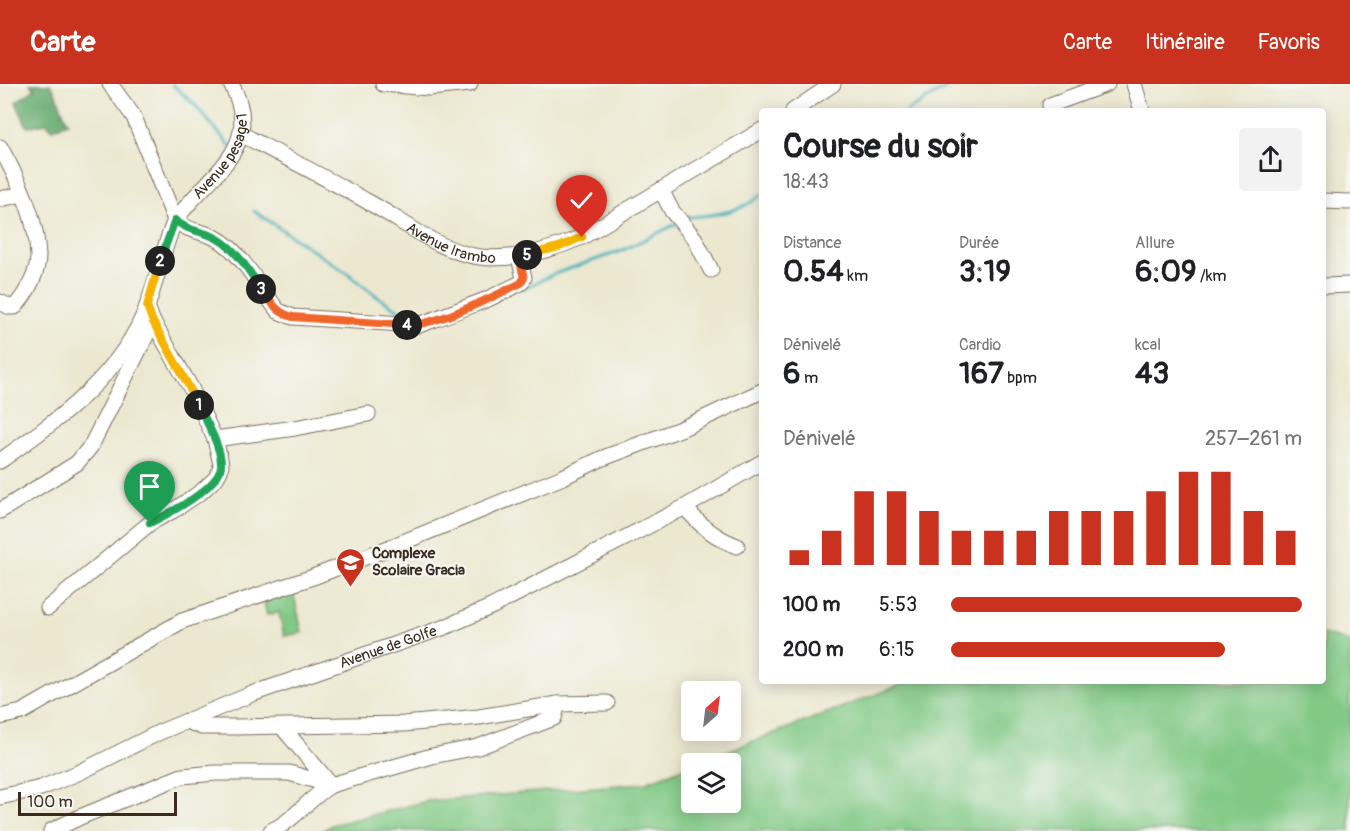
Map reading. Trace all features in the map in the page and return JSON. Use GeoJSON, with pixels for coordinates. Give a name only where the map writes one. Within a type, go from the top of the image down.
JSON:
{"type":"FeatureCollection","features":[{"type":"Feature","properties":{"kind":"street"},"geometry":{"type":"LineString","coordinates":[[110,84],[134,117],[175,220],[185,228],[216,238],[232,249],[282,314],[293,317],[423,324],[488,299],[521,283],[524,278],[519,257]]}},
{"type":"Feature","properties":{"kind":"street","name":"Avenue pesage1"},"geometry":{"type":"LineString","coordinates":[[175,220],[237,147],[242,134],[242,113],[237,94],[231,84]]}},
{"type":"Feature","properties":{"kind":"street"},"geometry":{"type":"LineString","coordinates":[[383,84],[429,88],[470,84]]}},
{"type":"Feature","properties":{"kind":"street"},"geometry":{"type":"LineString","coordinates":[[797,108],[833,84]]}},
{"type":"Feature","properties":{"kind":"street"},"geometry":{"type":"LineString","coordinates":[[1050,105],[1107,84]]}},
{"type":"Feature","properties":{"kind":"street"},"geometry":{"type":"LineString","coordinates":[[1134,84],[1141,108]]}},
{"type":"Feature","properties":{"kind":"street","name":"Avenue Irambo"},"geometry":{"type":"LineString","coordinates":[[242,134],[371,203],[432,240],[476,256],[519,257],[559,247],[582,237],[759,132]]}},
{"type":"Feature","properties":{"kind":"street"},"geometry":{"type":"LineString","coordinates":[[0,147],[23,194],[35,236],[38,258],[33,277],[15,307],[10,308],[0,302]]}},
{"type":"Feature","properties":{"kind":"street"},"geometry":{"type":"LineString","coordinates":[[661,190],[672,211],[695,239],[711,270]]}},
{"type":"Feature","properties":{"kind":"street"},"geometry":{"type":"LineString","coordinates":[[0,199],[23,194]]}},
{"type":"Feature","properties":{"kind":"street"},"geometry":{"type":"LineString","coordinates":[[1326,201],[1350,202]]}},
{"type":"Feature","properties":{"kind":"street"},"geometry":{"type":"LineString","coordinates":[[0,511],[77,463],[91,446],[149,330],[159,264],[175,220]]}},
{"type":"Feature","properties":{"kind":"street"},"geometry":{"type":"LineString","coordinates":[[1326,286],[1350,285]]}},
{"type":"Feature","properties":{"kind":"street"},"geometry":{"type":"LineString","coordinates":[[48,608],[150,523],[174,510],[211,483],[216,478],[221,464],[215,439],[150,313]]}},
{"type":"Feature","properties":{"kind":"street"},"geometry":{"type":"LineString","coordinates":[[0,461],[51,424],[104,375],[150,313]]}},
{"type":"Feature","properties":{"kind":"street"},"geometry":{"type":"LineString","coordinates":[[0,717],[22,712],[182,621],[313,577],[376,553],[553,482],[603,458],[683,428],[759,392]]}},
{"type":"Feature","properties":{"kind":"street"},"geometry":{"type":"LineString","coordinates":[[215,439],[295,429],[368,414]]}},
{"type":"Feature","properties":{"kind":"street","name":"Avenue de Golfe"},"geometry":{"type":"LineString","coordinates":[[0,797],[41,788],[252,694],[445,627],[493,606],[685,507],[759,464]]}},
{"type":"Feature","properties":{"kind":"street"},"geometry":{"type":"LineString","coordinates":[[685,507],[708,530],[737,546]]}},
{"type":"Feature","properties":{"kind":"street"},"geometry":{"type":"LineString","coordinates":[[187,721],[202,727],[404,724],[479,717],[558,704],[607,703]]}},
{"type":"Feature","properties":{"kind":"street"},"geometry":{"type":"LineString","coordinates":[[271,831],[280,827],[331,785],[505,738],[554,718],[558,704]]}},
{"type":"Feature","properties":{"kind":"street"},"geometry":{"type":"LineString","coordinates":[[282,727],[331,785]]}},
{"type":"Feature","properties":{"kind":"street"},"geometry":{"type":"LineString","coordinates":[[51,831],[80,817],[182,777],[216,773],[289,773],[331,785]]}},
{"type":"Feature","properties":{"kind":"green space"},"geometry":{"type":"Polygon","coordinates":[[[30,84],[50,84],[68,122],[53,129],[46,123],[27,127],[16,102],[35,89],[30,84]]]}},
{"type":"Feature","properties":{"kind":"green space"},"geometry":{"type":"Polygon","coordinates":[[[293,591],[302,633],[284,636],[279,612],[267,615],[263,597],[293,591]]]}},
{"type":"Feature","properties":{"kind":"green space"},"geometry":{"type":"Polygon","coordinates":[[[1326,635],[1350,642],[1350,831],[322,831],[332,825],[428,801],[644,783],[681,769],[681,813],[741,813],[741,753],[722,753],[903,684],[1326,684],[1326,635]]]}},
{"type":"Feature","properties":{"kind":"waterway"},"geometry":{"type":"LineString","coordinates":[[172,84],[194,104],[230,146]]}},
{"type":"Feature","properties":{"kind":"waterway"},"geometry":{"type":"LineString","coordinates":[[912,108],[953,84]]}},
{"type":"Feature","properties":{"kind":"waterway"},"geometry":{"type":"LineString","coordinates":[[688,217],[708,216],[737,209],[759,197]]}},
{"type":"Feature","properties":{"kind":"waterway"},"geometry":{"type":"LineString","coordinates":[[254,211],[412,318]]}},
{"type":"Feature","properties":{"kind":"waterway"},"geometry":{"type":"LineString","coordinates":[[525,288],[554,274],[621,251],[676,224]]}},
{"type":"Feature","properties":{"kind":"place","name":"Complexe Scolaire Gracia"},"geometry":{"type":"Point","coordinates":[351,588]}},
{"type":"Feature","properties":{"kind":"route"},"geometry":{"type":"LineString","coordinates":[[150,523],[201,492],[216,478],[221,464],[215,439],[152,320],[147,306],[175,220],[185,228],[216,238],[232,249],[282,314],[293,317],[416,326],[488,299],[521,283],[524,278],[519,257],[559,247],[582,237]]}}]}
